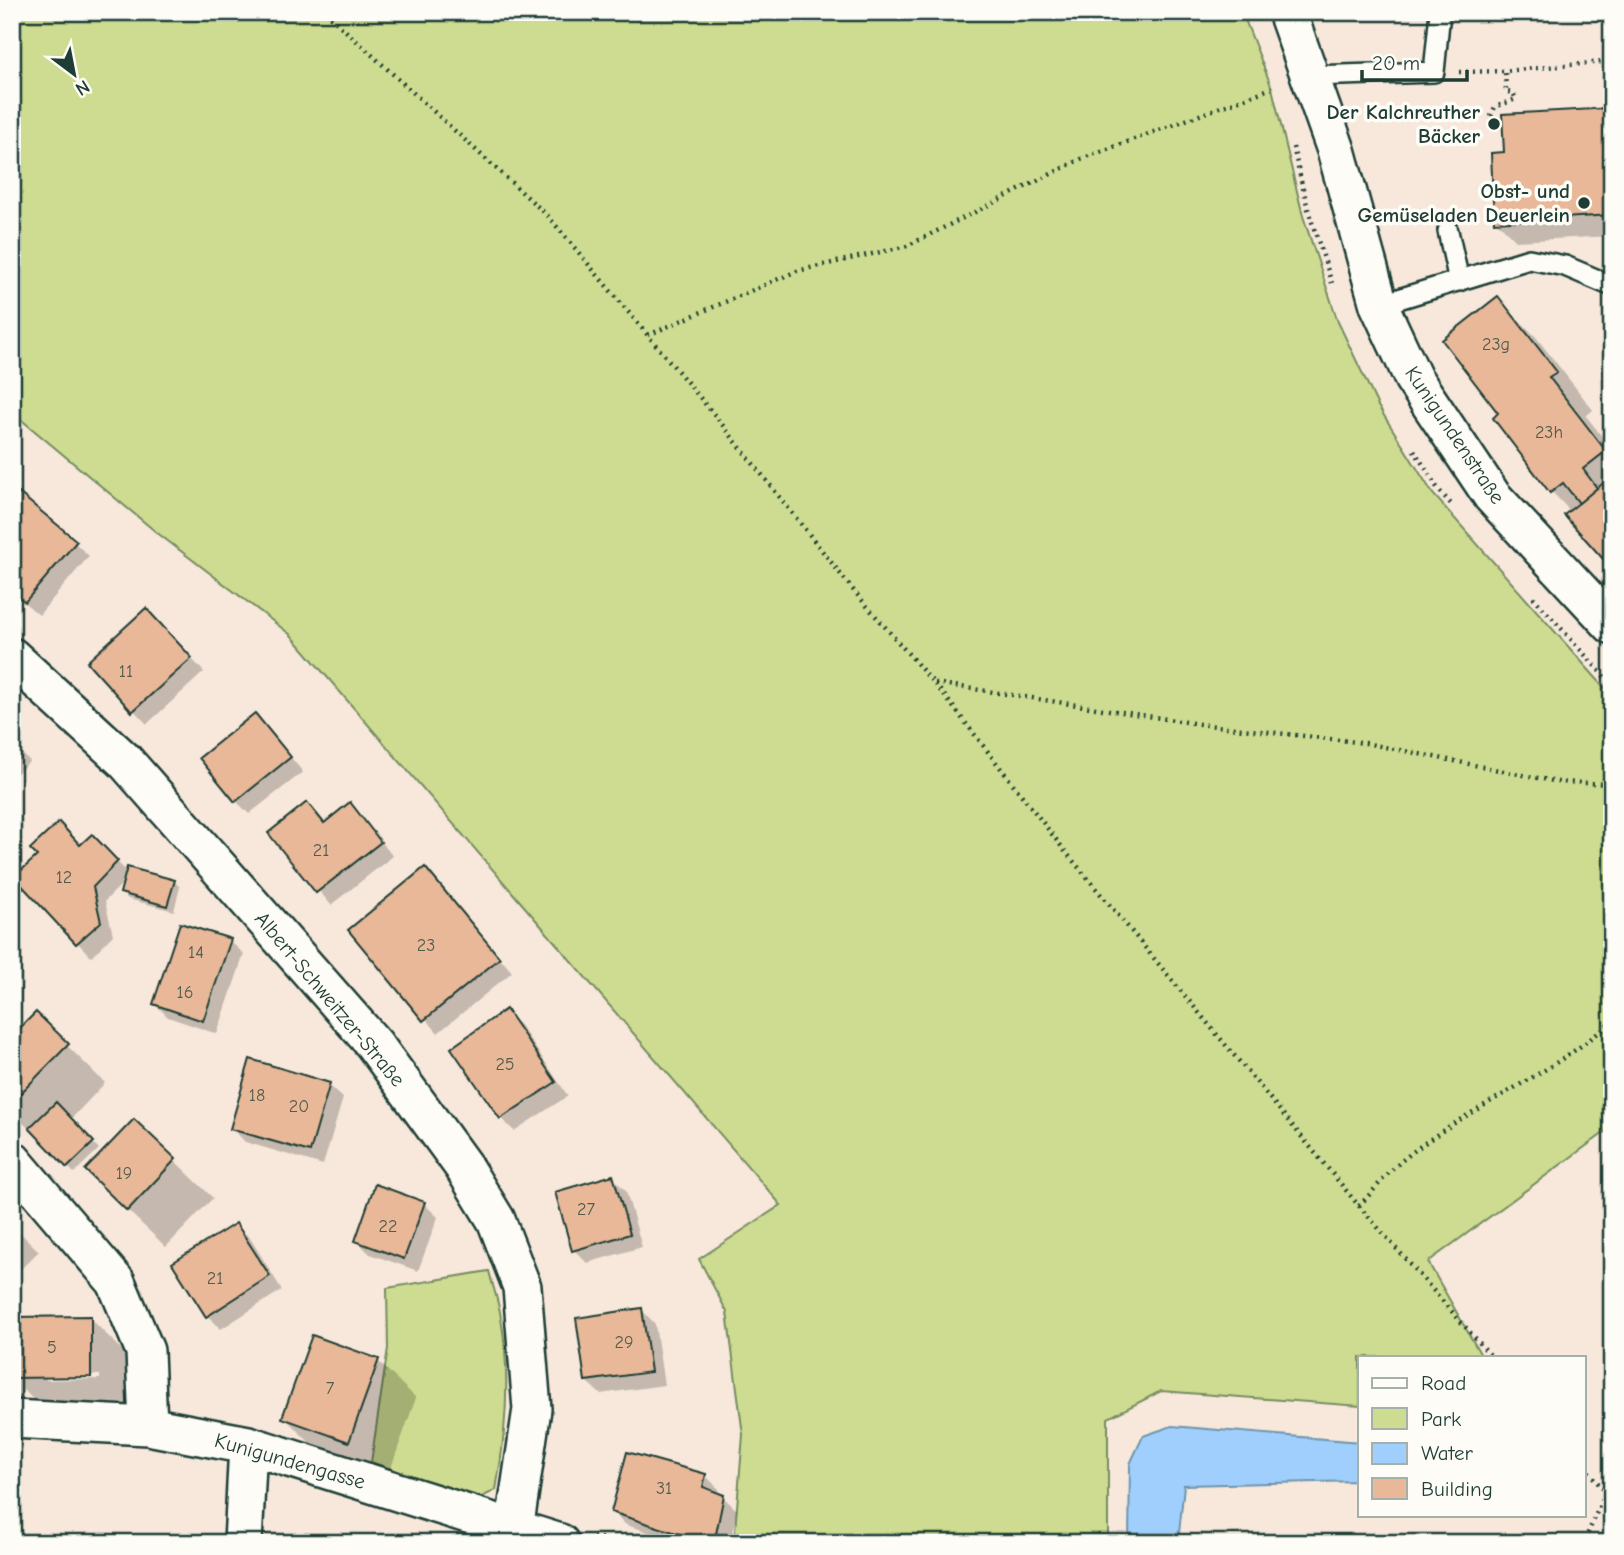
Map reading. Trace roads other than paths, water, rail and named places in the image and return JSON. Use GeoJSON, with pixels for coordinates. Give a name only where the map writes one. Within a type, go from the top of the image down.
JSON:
{"type":"FeatureCollection","features":[{"type":"Feature","properties":{"kind":"street","name":"Kunigundenstraße"},"geometry":{"type":"LineString","coordinates":[[1287,12],[1336,150],[1379,305],[1413,378],[1492,496],[1612,625]]}},
{"type":"Feature","properties":{"kind":"street","name":"Albert-Schweitzer-Straße"},"geometry":{"type":"LineString","coordinates":[[12,657],[125,761],[374,1044],[463,1166],[496,1220],[522,1287],[532,1409],[514,1530]]}},
{"type":"Feature","properties":{"kind":"street"},"geometry":{"type":"LineString","coordinates":[[12,1160],[116,1282],[145,1350],[148,1426]]}},
{"type":"Feature","properties":{"kind":"street","name":"Kunigundengasse"},"geometry":{"type":"LineString","coordinates":[[12,1419],[148,1426],[248,1445],[560,1543]]}},
{"type":"Feature","properties":{"kind":"street"},"geometry":{"type":"LineString","coordinates":[[243,1543],[248,1445]]}},
{"type":"Feature","properties":{"kind":"lane"},"geometry":{"type":"LineString","coordinates":[[1311,76],[1434,72],[1440,12]]}},
{"type":"Feature","properties":{"kind":"lane"},"geometry":{"type":"LineString","coordinates":[[1447,231],[1459,281]]}},
{"type":"Feature","properties":{"kind":"lane"},"geometry":{"type":"LineString","coordinates":[[1379,305],[1529,259],[1564,266],[1612,286]]}},
{"type":"Feature","properties":{"kind":"water"},"geometry":{"type":"Polygon","coordinates":[[[1172,1426],[1358,1442],[1358,1481],[1184,1485],[1178,1543],[1129,1543],[1130,1464],[1143,1436],[1172,1426]]]}},
{"type":"Feature","properties":{"kind":"place","name":"Der Kalchreuther Bäcker"},"geometry":{"type":"Point","coordinates":[1494,124]}},
{"type":"Feature","properties":{"kind":"place","name":"Obst- und Gemüseladen Deuerlein"},"geometry":{"type":"Point","coordinates":[1584,203]}}]}
